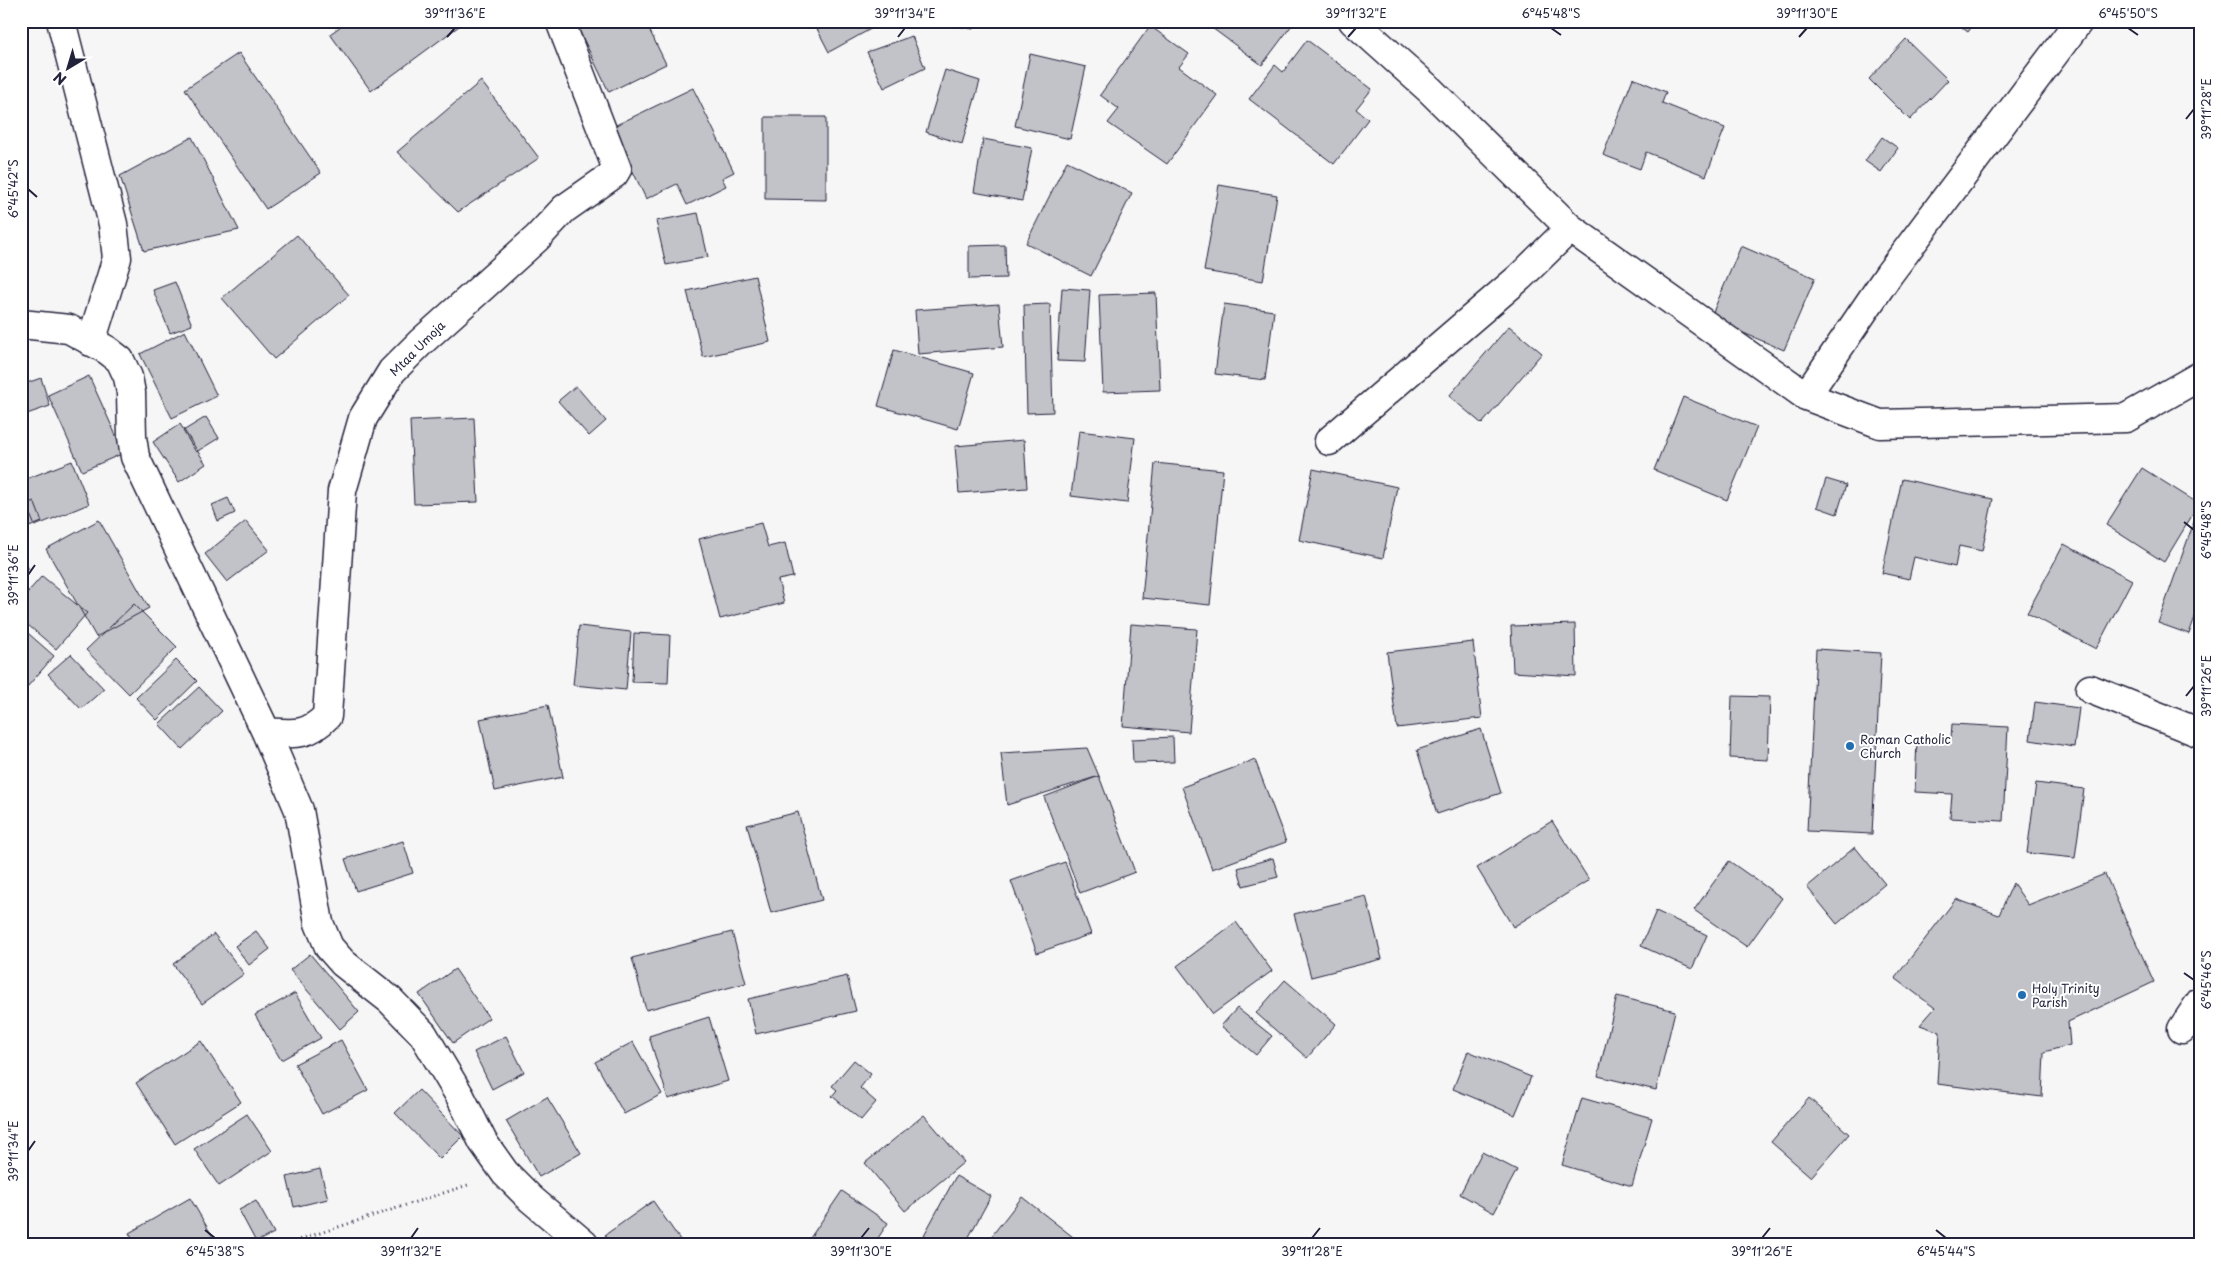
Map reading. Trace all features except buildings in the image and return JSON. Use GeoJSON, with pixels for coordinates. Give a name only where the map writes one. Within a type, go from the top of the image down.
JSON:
{"type":"FeatureCollection","features":[{"type":"Feature","properties":{"kind":"street"},"geometry":{"type":"LineString","coordinates":[[61,21],[113,224],[117,258],[91,342]]}},
{"type":"Feature","properties":{"kind":"street","name":"Mtaa Umoja"},"geometry":{"type":"LineString","coordinates":[[266,732],[296,734],[316,727],[327,716],[342,492],[363,418],[392,372],[483,284],[537,238],[564,209],[614,174],[617,169],[560,21]]}},
{"type":"Feature","properties":{"kind":"street"},"geometry":{"type":"LineString","coordinates":[[1353,21],[1430,90],[1570,228],[1806,396],[1880,424],[2126,418],[2200,376]]}},
{"type":"Feature","properties":{"kind":"street"},"geometry":{"type":"LineString","coordinates":[[1806,396],[1889,274],[2078,21]]}},
{"type":"Feature","properties":{"kind":"street"},"geometry":{"type":"LineString","coordinates":[[1329,441],[1520,277],[1570,228]]}},
{"type":"Feature","properties":{"kind":"street"},"geometry":{"type":"LineString","coordinates":[[21,324],[70,329],[107,350],[120,360],[128,377],[132,393],[132,437],[135,457],[266,732],[299,810],[319,923],[329,947],[343,963],[390,1000],[423,1034],[460,1096],[483,1142],[505,1173],[531,1199],[584,1244]]}},
{"type":"Feature","properties":{"kind":"street"},"geometry":{"type":"LineString","coordinates":[[2090,689],[2200,733]]}},
{"type":"Feature","properties":{"kind":"street"},"geometry":{"type":"LineString","coordinates":[[2182,1029],[2200,1002]]}},
{"type":"Feature","properties":{"kind":"path"},"geometry":{"type":"LineString","coordinates":[[286,1244],[505,1173]]}},
{"type":"Feature","properties":{"kind":"place","name":"Roman Catholic Church"},"geometry":{"type":"Point","coordinates":[1850,746]}},
{"type":"Feature","properties":{"kind":"place","name":"Holy Trinity Parish"},"geometry":{"type":"Point","coordinates":[2022,995]}}]}
